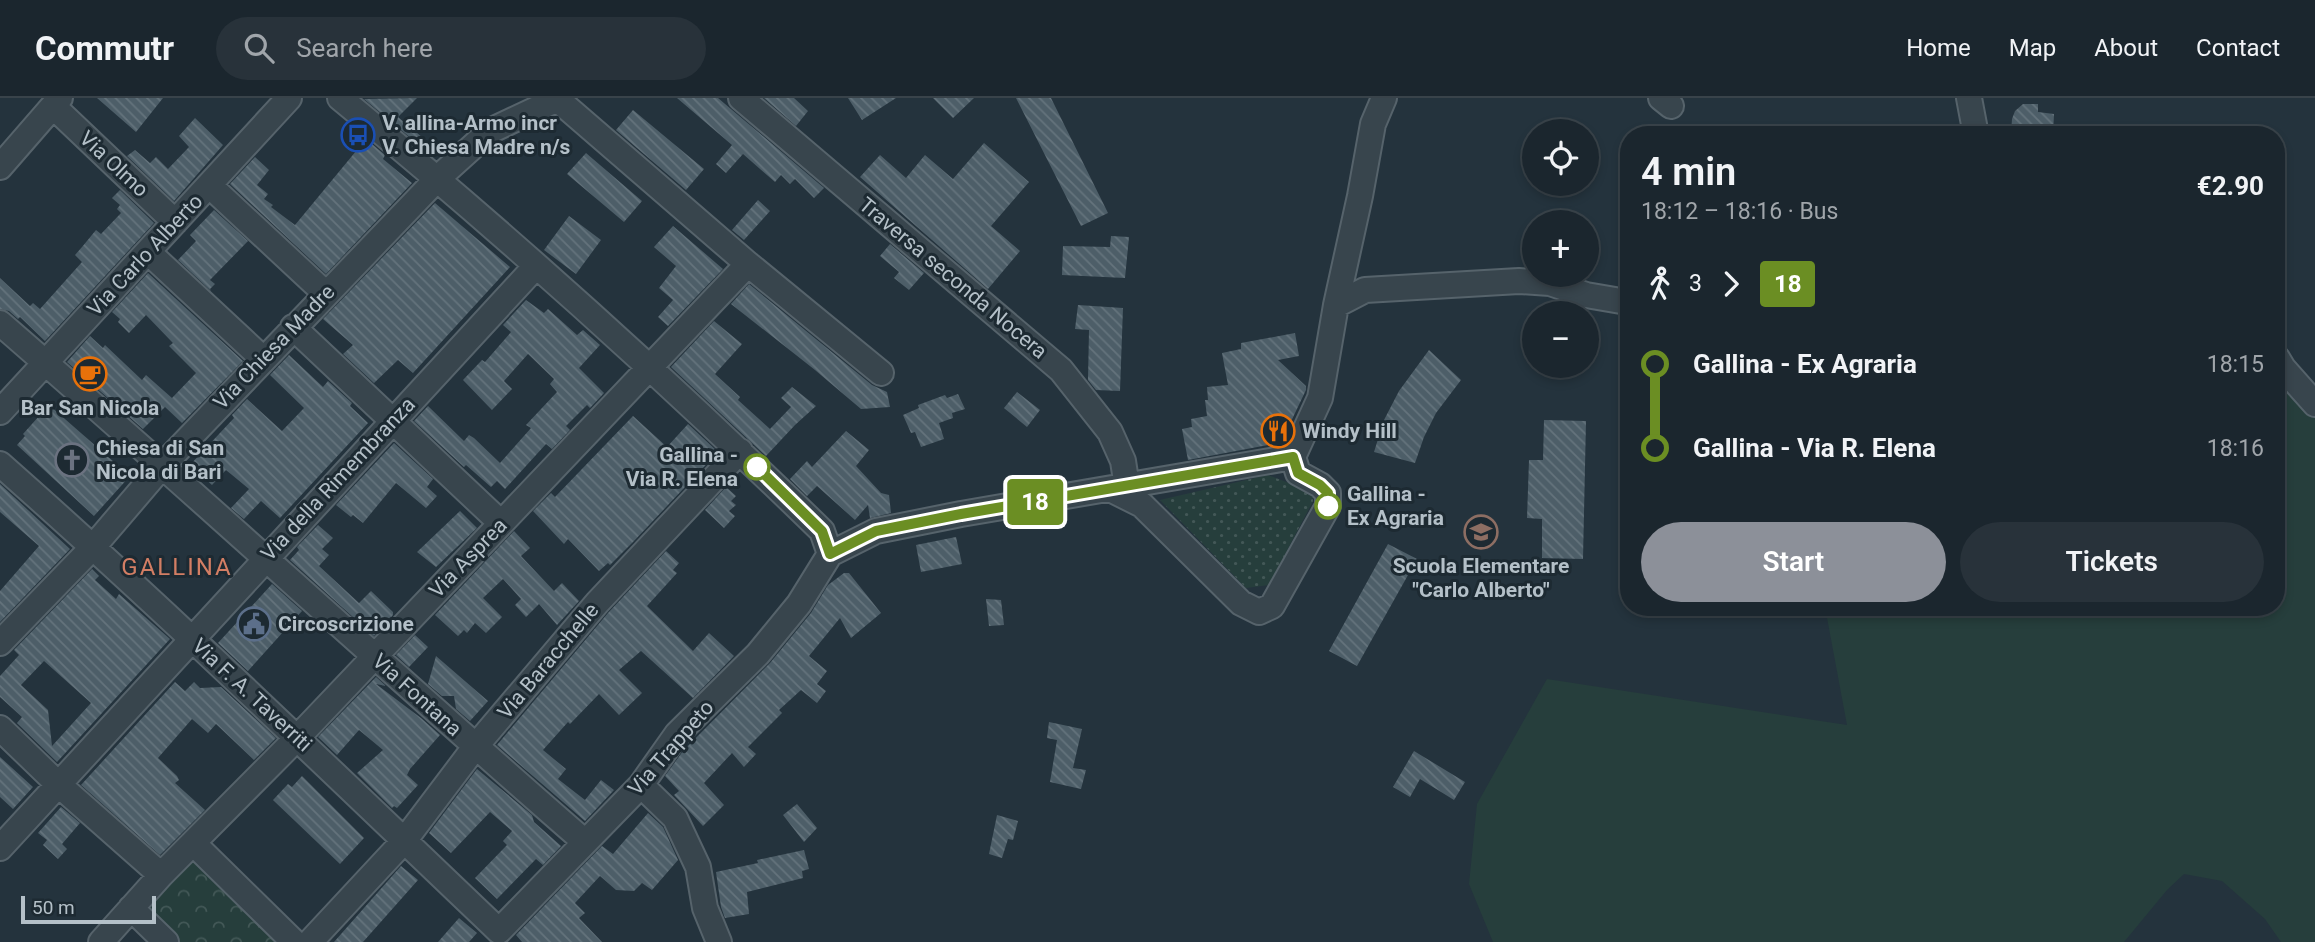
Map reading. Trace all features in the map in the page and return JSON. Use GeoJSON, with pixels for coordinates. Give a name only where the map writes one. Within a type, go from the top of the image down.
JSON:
{"type":"FeatureCollection","features":[{"type":"Feature","properties":{"kind":"street","name":"Via Carlo Alberto"},"geometry":{"type":"LineString","coordinates":[[0,412],[289,98]]}},
{"type":"Feature","properties":{"kind":"street"},"geometry":{"type":"LineString","coordinates":[[340,98],[438,178],[650,367],[822,531],[830,554],[876,531],[1293,457]]}},
{"type":"Feature","properties":{"kind":"street","name":"Traversa seconda Nocera"},"geometry":{"type":"LineString","coordinates":[[741,98],[1061,370],[1110,432],[1123,461],[1119,488]]}},
{"type":"Feature","properties":{"kind":"street"},"geometry":{"type":"LineString","coordinates":[[1119,488],[1142,505],[1241,603],[1259,612],[1272,606],[1328,506],[1328,493],[1320,485],[1298,473],[1293,457],[1320,398],[1373,124],[1384,98]]}},
{"type":"Feature","properties":{"kind":"street"},"geometry":{"type":"LineString","coordinates":[[1969,98],[1974,126]]}},
{"type":"Feature","properties":{"kind":"street"},"geometry":{"type":"LineString","coordinates":[[558,99],[748,264],[881,373]]}},
{"type":"Feature","properties":{"kind":"street","name":"Via Chiesa Madre"},"geometry":{"type":"LineString","coordinates":[[0,643],[93,547],[163,465],[438,178],[490,131],[558,99]]}},
{"type":"Feature","properties":{"kind":"street"},"geometry":{"type":"LineString","coordinates":[[0,167],[56,102]]}},
{"type":"Feature","properties":{"kind":"street","name":"Via Olmo"},"geometry":{"type":"LineString","coordinates":[[56,102],[176,222]]}},
{"type":"Feature","properties":{"kind":"street"},"geometry":{"type":"LineString","coordinates":[[209,185],[326,294]]}},
{"type":"Feature","properties":{"kind":"street"},"geometry":{"type":"LineString","coordinates":[[148,252],[263,359]]}},
{"type":"Feature","properties":{"kind":"street","name":"Via Asprea"},"geometry":{"type":"LineString","coordinates":[[101,942],[161,875],[298,737],[748,264]]}},
{"type":"Feature","properties":{"kind":"street","name":"Via della Rimembranza"},"geometry":{"type":"LineString","coordinates":[[0,848],[536,266]]}},
{"type":"Feature","properties":{"kind":"street"},"geometry":{"type":"LineString","coordinates":[[1336,305],[1365,290],[1519,281],[1550,283],[1586,295],[1620,301]]}},
{"type":"Feature","properties":{"kind":"street","name":"Via Fontana"},"geometry":{"type":"LineString","coordinates":[[0,323],[585,842]]}},
{"type":"Feature","properties":{"kind":"street"},"geometry":{"type":"LineString","coordinates":[[293,327],[501,523]]}},
{"type":"Feature","properties":{"kind":"street"},"geometry":{"type":"LineString","coordinates":[[2285,370],[2315,404]]}},
{"type":"Feature","properties":{"kind":"street","name":"Via Baracchelle"},"geometry":{"type":"LineString","coordinates":[[310,942],[404,841],[475,747],[597,603],[740,451]]}},
{"type":"Feature","properties":{"kind":"street","name":"Via F. A. Taverriti"},"geometry":{"type":"LineString","coordinates":[[0,464],[298,737],[499,931]]}},
{"type":"Feature","properties":{"kind":"street","name":"Via Trappeto"},"geometry":{"type":"LineString","coordinates":[[499,931],[641,785],[677,734],[758,654],[790,614],[830,554]]}},
{"type":"Feature","properties":{"kind":"street"},"geometry":{"type":"LineString","coordinates":[[0,728],[59,785],[161,875]]}},
{"type":"Feature","properties":{"kind":"street"},"geometry":{"type":"LineString","coordinates":[[641,785],[676,818],[698,867],[705,908],[719,942]]}},
{"type":"Feature","properties":{"kind":"street"},"geometry":{"type":"LineString","coordinates":[[192,843],[294,942]]}},
{"type":"Feature","properties":{"kind":"street"},"geometry":{"type":"LineString","coordinates":[[131,908],[166,942]]}},
{"type":"Feature","properties":{"kind":"green space"},"geometry":{"type":"Polygon","coordinates":[[[2285,387],[2315,417],[2315,942],[2281,942],[2265,919],[2222,881],[2184,874],[2167,890],[2124,942],[1493,942],[1469,884],[1477,804],[1547,679],[1847,725],[1827,616],[2285,616],[2285,387]]]}},
{"type":"Feature","properties":{"kind":"green space"},"geometry":{"type":"Polygon","coordinates":[[[1268,475],[1312,492],[1313,501],[1269,585],[1246,588],[1160,500],[1268,475]]]}},
{"type":"Feature","properties":{"kind":"green space"},"geometry":{"type":"Polygon","coordinates":[[[193,852],[285,942],[172,942],[138,909],[193,852]]]}},
{"type":"Feature","properties":{"kind":"building"},"geometry":{"type":"Polygon","coordinates":[[[97,98],[163,98],[136,132],[97,98]]]}},
{"type":"Feature","properties":{"kind":"building"},"geometry":{"type":"Polygon","coordinates":[[[417,98],[398,117],[423,138],[418,144],[364,99],[417,98]]]}},
{"type":"Feature","properties":{"kind":"building"},"geometry":{"type":"Polygon","coordinates":[[[677,98],[718,98],[824,188],[814,198],[795,179],[790,184],[781,175],[775,182],[743,154],[726,173],[716,164],[732,145],[677,98]]]}},
{"type":"Feature","properties":{"kind":"building"},"geometry":{"type":"Polygon","coordinates":[[[764,98],[794,98],[808,111],[796,126],[764,98]]]}},
{"type":"Feature","properties":{"kind":"building"},"geometry":{"type":"Polygon","coordinates":[[[848,98],[896,98],[862,120],[848,98]]]}},
{"type":"Feature","properties":{"kind":"building"},"geometry":{"type":"Polygon","coordinates":[[[933,98],[974,98],[953,118],[933,98]]]}},
{"type":"Feature","properties":{"kind":"building"},"geometry":{"type":"Polygon","coordinates":[[[1016,98],[1051,98],[1108,213],[1081,226],[1016,98]]]}},
{"type":"Feature","properties":{"kind":"building"},"geometry":{"type":"Polygon","coordinates":[[[2023,104],[2038,104],[2038,112],[2054,114],[2053,126],[2012,126],[2015,111],[2023,104]]]}},
{"type":"Feature","properties":{"kind":"building"},"geometry":{"type":"Polygon","coordinates":[[[633,110],[704,169],[686,190],[616,130],[633,110]]]}},
{"type":"Feature","properties":{"kind":"building"},"geometry":{"type":"Polygon","coordinates":[[[195,118],[223,145],[174,201],[127,156],[135,150],[150,163],[156,157],[168,169],[189,147],[179,136],[195,118]]]}},
{"type":"Feature","properties":{"kind":"building"},"geometry":{"type":"Polygon","coordinates":[[[366,139],[385,155],[383,159],[412,183],[326,274],[230,184],[255,157],[269,170],[257,185],[268,194],[264,199],[295,225],[366,139]]]}},
{"type":"Feature","properties":{"kind":"building"},"geometry":{"type":"Polygon","coordinates":[[[984,143],[1029,182],[991,226],[1020,251],[988,289],[860,177],[880,155],[906,178],[925,155],[953,179],[984,143]]]}},
{"type":"Feature","properties":{"kind":"building"},"geometry":{"type":"Polygon","coordinates":[[[586,153],[642,201],[624,222],[567,174],[586,153]]]}},
{"type":"Feature","properties":{"kind":"building"},"geometry":{"type":"Polygon","coordinates":[[[120,190],[154,223],[45,341],[20,317],[18,319],[9,311],[0,309],[0,278],[30,306],[33,303],[40,309],[82,262],[75,255],[96,230],[101,234],[121,213],[117,209],[120,205],[112,198],[120,190]]]}},
{"type":"Feature","properties":{"kind":"building"},"geometry":{"type":"Polygon","coordinates":[[[758,200],[770,211],[744,240],[732,230],[758,200]]]}},
{"type":"Feature","properties":{"kind":"building"},"geometry":{"type":"Polygon","coordinates":[[[435,203],[510,267],[413,373],[398,360],[374,383],[343,354],[353,345],[323,319],[435,203]]]}},
{"type":"Feature","properties":{"kind":"building"},"geometry":{"type":"Polygon","coordinates":[[[214,210],[248,241],[210,280],[215,284],[211,291],[178,260],[196,241],[190,235],[214,210]]]}},
{"type":"Feature","properties":{"kind":"building"},"geometry":{"type":"Polygon","coordinates":[[[569,216],[601,240],[576,274],[544,250],[569,216]]]}},
{"type":"Feature","properties":{"kind":"building"},"geometry":{"type":"Polygon","coordinates":[[[673,226],[723,269],[668,326],[658,317],[673,300],[659,288],[676,266],[654,247],[673,226]]]}},
{"type":"Feature","properties":{"kind":"building"},"geometry":{"type":"Polygon","coordinates":[[[1111,236],[1129,237],[1125,278],[1062,275],[1063,246],[1110,247],[1111,236]]]}},
{"type":"Feature","properties":{"kind":"building"},"geometry":{"type":"Polygon","coordinates":[[[890,244],[924,273],[909,290],[894,278],[899,272],[880,256],[890,244]]]}},
{"type":"Feature","properties":{"kind":"building"},"geometry":{"type":"Polygon","coordinates":[[[148,273],[243,361],[182,423],[165,407],[143,429],[67,362],[90,336],[103,348],[105,345],[142,380],[146,375],[172,398],[196,373],[169,346],[173,343],[146,315],[129,333],[112,312],[148,273]]]}},
{"type":"Feature","properties":{"kind":"building"},"geometry":{"type":"Polygon","coordinates":[[[749,284],[872,385],[887,392],[890,407],[861,409],[731,304],[749,284]]]}},
{"type":"Feature","properties":{"kind":"building"},"geometry":{"type":"Polygon","coordinates":[[[526,300],[544,313],[548,309],[577,335],[583,330],[600,345],[579,368],[604,393],[590,408],[587,405],[566,426],[570,430],[552,449],[546,444],[505,489],[497,481],[491,487],[466,465],[464,467],[414,421],[428,406],[464,441],[469,435],[474,438],[500,463],[531,428],[526,425],[557,392],[550,384],[554,379],[528,354],[504,381],[512,389],[492,410],[463,380],[482,360],[485,362],[511,332],[503,325],[526,300]]]}},
{"type":"Feature","properties":{"kind":"building"},"geometry":{"type":"Polygon","coordinates":[[[1078,305],[1123,308],[1120,391],[1096,390],[1088,380],[1089,330],[1075,329],[1078,305]]]}},
{"type":"Feature","properties":{"kind":"building"},"geometry":{"type":"Polygon","coordinates":[[[714,321],[742,344],[715,374],[740,397],[738,400],[770,429],[791,407],[781,398],[792,387],[816,406],[766,456],[671,367],[714,321]]]}},
{"type":"Feature","properties":{"kind":"building"},"geometry":{"type":"Polygon","coordinates":[[[1295,333],[1299,356],[1278,360],[1306,386],[1306,390],[1286,432],[1274,444],[1188,460],[1182,429],[1192,427],[1191,419],[1207,416],[1207,387],[1228,385],[1222,353],[1241,349],[1241,343],[1295,333]]]}},
{"type":"Feature","properties":{"kind":"building"},"geometry":{"type":"Polygon","coordinates":[[[1429,350],[1461,380],[1436,413],[1415,463],[1374,452],[1384,420],[1399,391],[1429,350]]]}},
{"type":"Feature","properties":{"kind":"building"},"geometry":{"type":"Polygon","coordinates":[[[289,355],[323,387],[328,381],[352,403],[350,406],[368,423],[280,518],[261,501],[244,519],[231,508],[249,489],[226,470],[212,485],[190,465],[234,418],[232,415],[247,399],[282,431],[304,408],[270,375],[289,355]]]}},
{"type":"Feature","properties":{"kind":"building"},"geometry":{"type":"Polygon","coordinates":[[[1017,392],[1040,410],[1027,427],[1004,408],[1017,392]]]}},
{"type":"Feature","properties":{"kind":"building"},"geometry":{"type":"Polygon","coordinates":[[[958,394],[965,409],[952,413],[953,418],[939,423],[944,439],[921,447],[915,432],[911,433],[903,415],[919,408],[918,405],[945,395],[947,398],[958,394]]]}},
{"type":"Feature","properties":{"kind":"building","name":"Chiesa di San Nicola di Bari"},"geometry":{"type":"Polygon","coordinates":[[[49,405],[130,476],[94,516],[17,445],[25,436],[23,434],[49,405]]]}},
{"type":"Feature","properties":{"kind":"building"},"geometry":{"type":"Polygon","coordinates":[[[633,416],[667,447],[688,424],[718,452],[610,565],[608,563],[599,571],[568,539],[564,544],[533,511],[551,493],[555,497],[633,416]]]}},
{"type":"Feature","properties":{"kind":"building"},"geometry":{"type":"Polygon","coordinates":[[[1544,420],[1586,421],[1583,559],[1542,558],[1542,519],[1527,518],[1529,460],[1543,460],[1544,420]]]}},
{"type":"Feature","properties":{"kind":"building"},"geometry":{"type":"Polygon","coordinates":[[[846,431],[869,450],[856,466],[881,493],[889,495],[891,513],[870,518],[868,505],[855,520],[817,486],[807,496],[790,479],[807,461],[812,467],[846,431]]]}},
{"type":"Feature","properties":{"kind":"building"},"geometry":{"type":"Polygon","coordinates":[[[394,443],[433,479],[427,487],[437,496],[426,508],[396,483],[363,523],[336,505],[394,443]]]}},
{"type":"Feature","properties":{"kind":"building"},"geometry":{"type":"Polygon","coordinates":[[[0,484],[70,549],[0,622],[0,591],[39,546],[0,512],[0,484]]]}},
{"type":"Feature","properties":{"kind":"building"},"geometry":{"type":"Polygon","coordinates":[[[726,487],[736,496],[731,501],[736,505],[729,511],[735,516],[724,528],[705,510],[726,487]]]}},
{"type":"Feature","properties":{"kind":"building"},"geometry":{"type":"Polygon","coordinates":[[[460,511],[477,528],[436,567],[417,552],[460,511]]]}},
{"type":"Feature","properties":{"kind":"building"},"geometry":{"type":"Polygon","coordinates":[[[318,525],[333,538],[322,549],[329,555],[319,566],[359,603],[371,591],[393,612],[374,636],[290,560],[299,550],[297,547],[318,525]]]}},
{"type":"Feature","properties":{"kind":"building"},"geometry":{"type":"Polygon","coordinates":[[[514,531],[530,548],[521,556],[554,591],[562,583],[579,601],[557,625],[539,604],[526,617],[515,605],[521,599],[503,579],[483,598],[502,617],[486,633],[475,623],[467,633],[464,630],[458,636],[435,615],[514,531]]]}},
{"type":"Feature","properties":{"kind":"building"},"geometry":{"type":"Polygon","coordinates":[[[956,537],[962,564],[921,572],[916,545],[956,537]]]}},
{"type":"Feature","properties":{"kind":"building"},"geometry":{"type":"Polygon","coordinates":[[[1388,544],[1417,559],[1357,666],[1329,651],[1388,544]]]}},
{"type":"Feature","properties":{"kind":"building"},"geometry":{"type":"Polygon","coordinates":[[[666,551],[679,563],[673,570],[677,573],[647,606],[693,651],[709,633],[734,656],[693,698],[641,651],[619,670],[642,693],[619,715],[599,694],[570,724],[568,722],[543,750],[566,769],[558,779],[585,800],[601,780],[614,790],[585,821],[497,745],[608,613],[666,551]]]}},
{"type":"Feature","properties":{"kind":"building"},"geometry":{"type":"Polygon","coordinates":[[[92,569],[99,576],[95,580],[116,599],[119,594],[170,639],[57,762],[17,723],[22,717],[0,697],[0,676],[19,655],[14,650],[92,569]],[[44,661],[21,685],[48,710],[52,746],[91,703],[44,661]]]}},
{"type":"Feature","properties":{"kind":"building"},"geometry":{"type":"Polygon","coordinates":[[[844,573],[849,573],[881,613],[851,638],[840,618],[809,656],[827,671],[817,684],[826,691],[817,703],[801,690],[779,710],[782,713],[748,747],[756,754],[744,767],[732,753],[704,783],[724,805],[703,826],[674,795],[679,791],[665,776],[683,751],[770,663],[811,613],[828,585],[844,573]]]}},
{"type":"Feature","properties":{"kind":"building"},"geometry":{"type":"Polygon","coordinates":[[[272,584],[302,611],[248,671],[218,643],[272,584]]]}},
{"type":"Feature","properties":{"kind":"building"},"geometry":{"type":"Polygon","coordinates":[[[986,599],[1001,600],[1004,625],[989,626],[986,599]]]}},
{"type":"Feature","properties":{"kind":"building"},"geometry":{"type":"Polygon","coordinates":[[[415,635],[428,647],[409,667],[396,655],[415,635]]]}},
{"type":"Feature","properties":{"kind":"building"},"geometry":{"type":"Polygon","coordinates":[[[436,656],[488,701],[470,721],[456,709],[454,696],[442,696],[428,684],[436,656]]]}},
{"type":"Feature","properties":{"kind":"building"},"geometry":{"type":"Polygon","coordinates":[[[376,677],[386,686],[376,684],[440,735],[410,769],[407,775],[418,785],[397,808],[392,808],[357,773],[383,750],[359,730],[337,755],[318,737],[376,677]]]}},
{"type":"Feature","properties":{"kind":"building"},"geometry":{"type":"Polygon","coordinates":[[[175,682],[185,691],[194,682],[200,688],[221,687],[276,738],[254,760],[216,724],[208,733],[192,719],[158,758],[177,776],[179,780],[175,783],[205,810],[160,855],[81,785],[175,682]]]}},
{"type":"Feature","properties":{"kind":"building"},"geometry":{"type":"Polygon","coordinates":[[[1049,722],[1082,729],[1073,768],[1086,770],[1081,789],[1050,782],[1057,740],[1047,738],[1049,722]]]}},
{"type":"Feature","properties":{"kind":"building"},"geometry":{"type":"Polygon","coordinates":[[[1414,751],[1465,782],[1454,800],[1420,779],[1410,797],[1393,787],[1414,751]]]}},
{"type":"Feature","properties":{"kind":"building"},"geometry":{"type":"Polygon","coordinates":[[[0,757],[33,787],[13,809],[0,797],[0,757]]]}},
{"type":"Feature","properties":{"kind":"building"},"geometry":{"type":"Polygon","coordinates":[[[477,769],[532,815],[534,822],[561,846],[543,865],[536,859],[497,899],[475,878],[507,845],[503,841],[512,831],[490,812],[451,853],[429,833],[477,769]]]}},
{"type":"Feature","properties":{"kind":"building"},"geometry":{"type":"Polygon","coordinates":[[[302,776],[364,838],[340,864],[273,800],[288,784],[292,787],[302,776]]]}},
{"type":"Feature","properties":{"kind":"building"},"geometry":{"type":"Polygon","coordinates":[[[797,804],[817,828],[804,842],[783,815],[797,804]]]}},
{"type":"Feature","properties":{"kind":"building"},"geometry":{"type":"Polygon","coordinates":[[[61,807],[80,823],[62,844],[67,849],[58,859],[43,845],[47,840],[38,833],[61,807]]]}},
{"type":"Feature","properties":{"kind":"building"},"geometry":{"type":"Polygon","coordinates":[[[648,813],[663,827],[678,860],[652,890],[642,883],[634,891],[616,890],[600,876],[575,903],[585,913],[579,918],[602,942],[522,942],[516,935],[602,846],[613,854],[648,813]]]}},
{"type":"Feature","properties":{"kind":"building"},"geometry":{"type":"Polygon","coordinates":[[[997,815],[1018,821],[1013,840],[1008,839],[1002,858],[989,854],[997,815]]]}},
{"type":"Feature","properties":{"kind":"building"},"geometry":{"type":"Polygon","coordinates":[[[804,850],[809,869],[802,871],[803,878],[747,892],[749,914],[725,918],[716,872],[804,850]]]}},
{"type":"Feature","properties":{"kind":"building"},"geometry":{"type":"Polygon","coordinates":[[[401,866],[418,880],[363,942],[334,942],[401,866]]]}},
{"type":"Feature","properties":{"kind":"building"},"geometry":{"type":"Polygon","coordinates":[[[459,918],[477,933],[469,942],[438,942],[459,918]]]}},
{"type":"Feature","properties":{"kind":"bus line","name":"18"},"geometry":{"type":"LineString","coordinates":[[757,467],[822,531],[830,554],[876,531],[1293,457],[1298,473],[1320,485],[1328,493],[1328,506]]}},
{"type":"Feature","properties":{"kind":"place","name":"V. allina-Armo incr V. Chiesa Madre n/s"},"geometry":{"type":"Point","coordinates":[358,135]}},
{"type":"Feature","properties":{"kind":"place","name":"Bar San Nicola"},"geometry":{"type":"Point","coordinates":[90,374]}},
{"type":"Feature","properties":{"kind":"place","name":"Windy Hill"},"geometry":{"type":"Point","coordinates":[1278,431]}},
{"type":"Feature","properties":{"kind":"place","name":"Chiesa di San Nicola di Bari"},"geometry":{"type":"Point","coordinates":[72,460]}},
{"type":"Feature","properties":{"kind":"place","name":"Gallina - Via R. Elena"},"geometry":{"type":"Point","coordinates":[757,467]}},
{"type":"Feature","properties":{"kind":"place","name":"Gallina - Ex Agraria"},"geometry":{"type":"Point","coordinates":[1328,506]}},
{"type":"Feature","properties":{"kind":"place","name":"Scuola Elementare \"Carlo Alberto\""},"geometry":{"type":"Point","coordinates":[1481,532]}},
{"type":"Feature","properties":{"kind":"place","name":"Circoscrizione"},"geometry":{"type":"Point","coordinates":[254,624]}},
{"type":"Feature","properties":{"kind":"district","name":"GALLINA"},"geometry":{"type":"Point","coordinates":[177,567]}}]}
